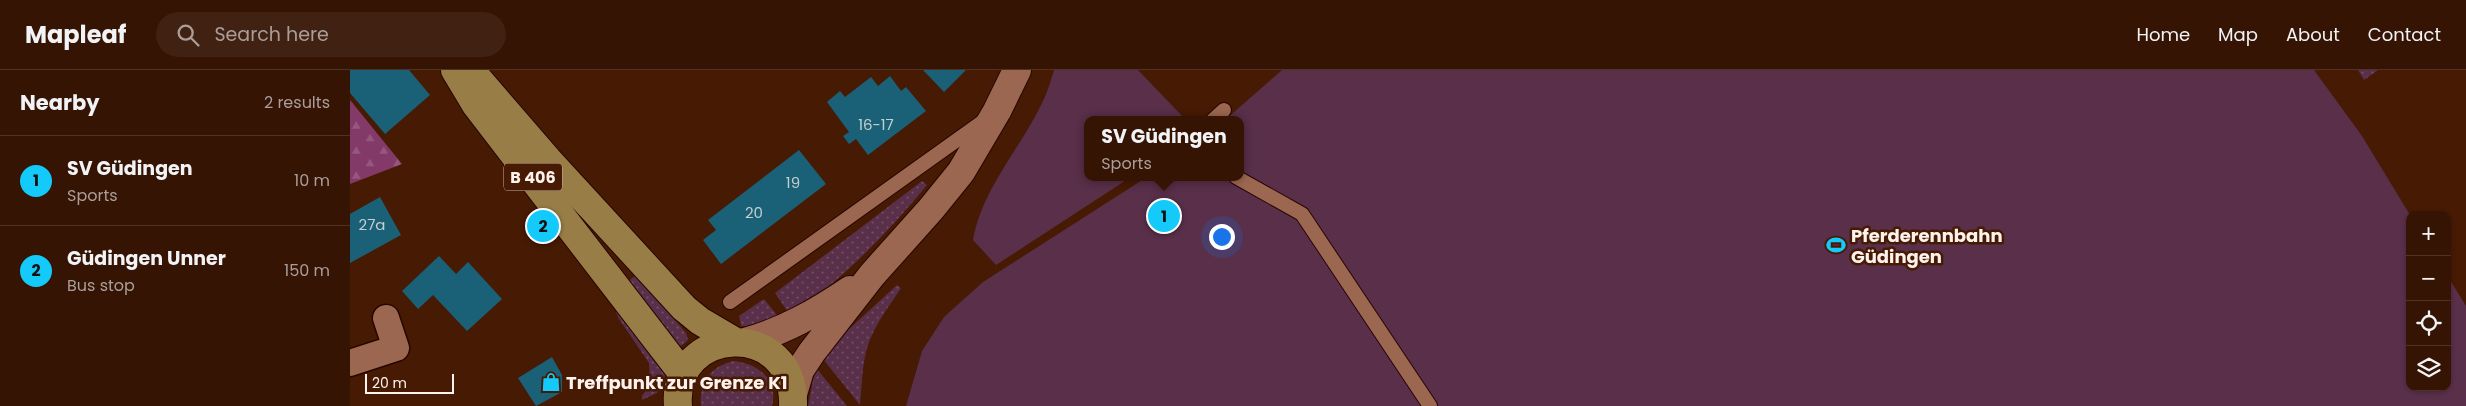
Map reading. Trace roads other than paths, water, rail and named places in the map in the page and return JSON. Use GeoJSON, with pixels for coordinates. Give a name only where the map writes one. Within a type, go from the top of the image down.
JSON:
{"type":"FeatureCollection","features":[{"type":"Feature","properties":{"kind":"main road","name":"B 406"},"geometry":{"type":"LineString","coordinates":[[455,70],[476,105],[683,374]]}},
{"type":"Feature","properties":{"kind":"main road"},"geometry":{"type":"LineString","coordinates":[[471,70],[548,160],[684,308],[700,322],[740,342],[759,346],[780,362],[788,375],[793,400]]}},
{"type":"Feature","properties":{"kind":"main road"},"geometry":{"type":"LineString","coordinates":[[793,400],[800,370],[872,275],[961,172],[998,111],[1017,70]]}},
{"type":"Feature","properties":{"kind":"main road"},"geometry":{"type":"LineString","coordinates":[[678,406],[679,387],[683,374],[696,357],[709,348],[777,333],[818,312],[872,275]]}},
{"type":"Feature","properties":{"kind":"street"},"geometry":{"type":"LineString","coordinates":[[350,363],[396,348],[386,318]]}},
{"type":"Feature","properties":{"kind":"lane"},"geometry":{"type":"LineString","coordinates":[[1217,116],[1224,110]]}},
{"type":"Feature","properties":{"kind":"lane"},"geometry":{"type":"LineString","coordinates":[[730,302],[998,111]]}},
{"type":"Feature","properties":{"kind":"lane"},"geometry":{"type":"LineString","coordinates":[[1243,181],[1302,214],[1430,406]]}},
{"type":"Feature","properties":{"kind":"place","name":"SV Güdingen"},"geometry":{"type":"Point","coordinates":[1164,216]}},
{"type":"Feature","properties":{"kind":"place","name":"Güdingen Unner"},"geometry":{"type":"Point","coordinates":[543,226]}},
{"type":"Feature","properties":{"kind":"place","name":"Pferderennbahn Güdingen"},"geometry":{"type":"Point","coordinates":[1836,245]}},
{"type":"Feature","properties":{"kind":"place","name":"Treffpunkt zur Grenze K1"},"geometry":{"type":"Point","coordinates":[551,382]}}]}
